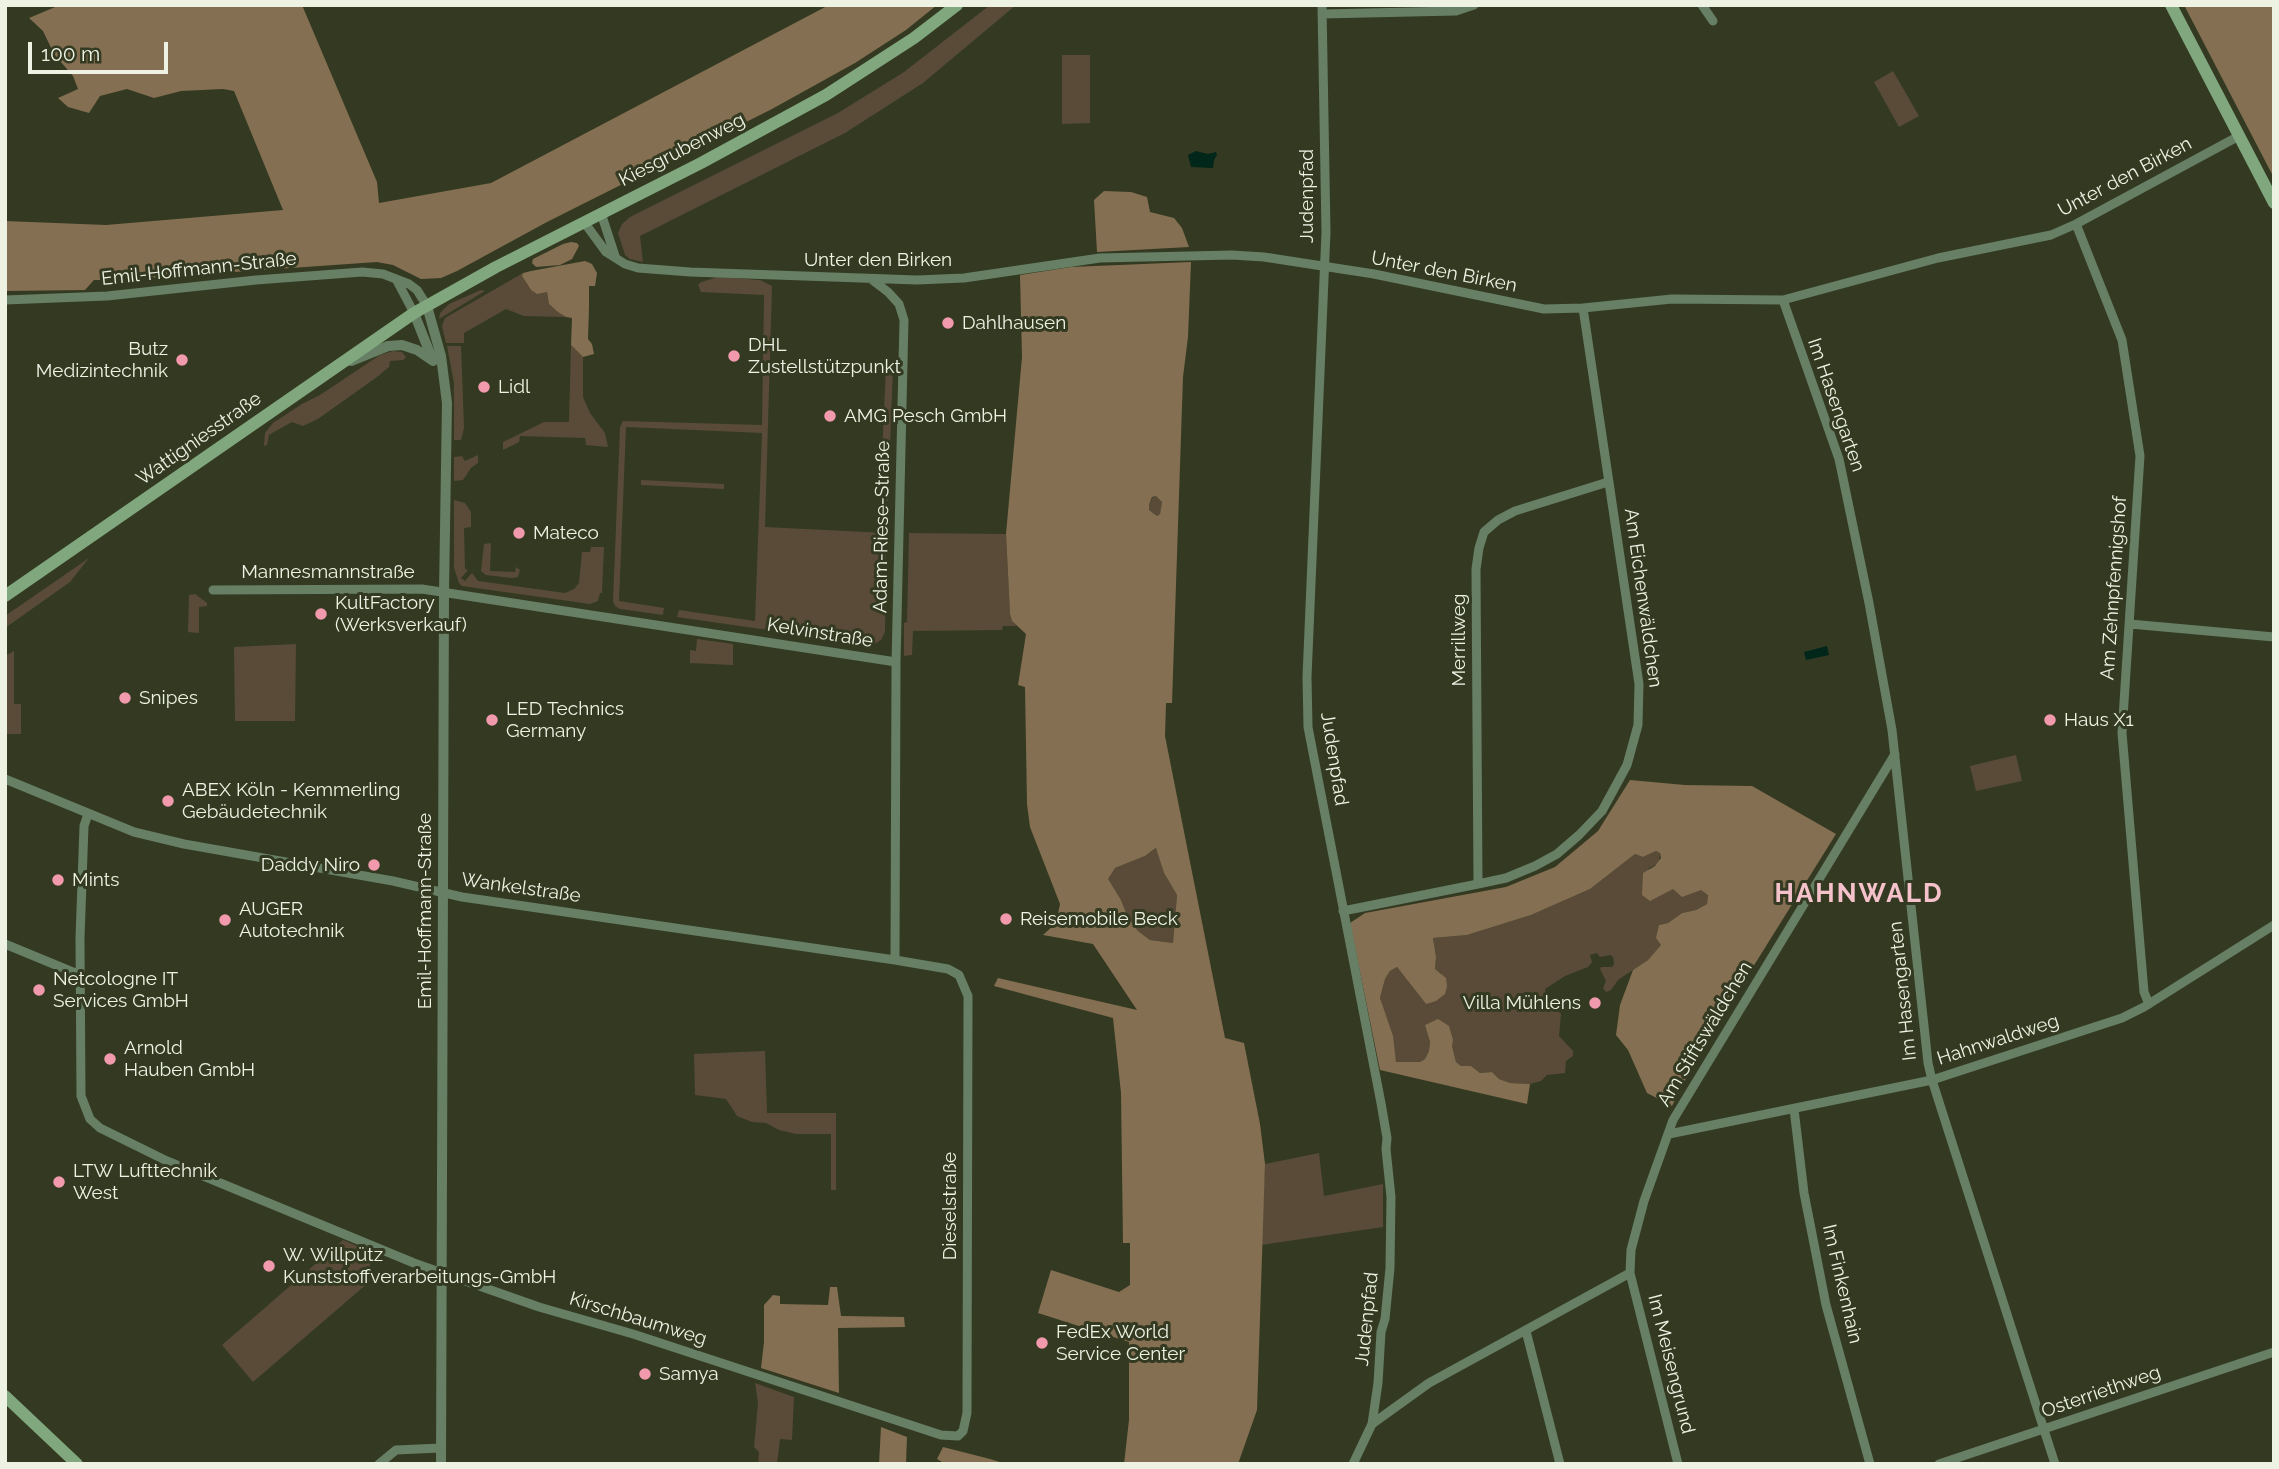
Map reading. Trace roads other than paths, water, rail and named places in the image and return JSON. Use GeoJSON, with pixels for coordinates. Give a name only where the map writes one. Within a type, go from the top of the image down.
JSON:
{"type":"FeatureCollection","features":[{"type":"Feature","properties":{"kind":"main road","name":"Kiesgrubenweg"},"geometry":{"type":"LineString","coordinates":[[414,313],[827,95],[914,38],[957,5]]}},
{"type":"Feature","properties":{"kind":"main road"},"geometry":{"type":"LineString","coordinates":[[2171,5],[2274,203]]}},
{"type":"Feature","properties":{"kind":"main road","name":"Wattigniesstraße"},"geometry":{"type":"LineString","coordinates":[[5,596],[414,313]]}},
{"type":"Feature","properties":{"kind":"main road"},"geometry":{"type":"LineString","coordinates":[[5,1396],[77,1464]]}},
{"type":"Feature","properties":{"kind":"street"},"geometry":{"type":"LineString","coordinates":[[1322,10],[1456,11],[1474,5]]}},
{"type":"Feature","properties":{"kind":"street"},"geometry":{"type":"LineString","coordinates":[[1702,5],[1713,21]]}},
{"type":"Feature","properties":{"kind":"street","name":"Judenpfad"},"geometry":{"type":"LineString","coordinates":[[1322,10],[1326,232],[1307,677],[1308,727],[1383,1115],[1390,1177],[1390,1268],[1372,1424],[1353,1464]]}},
{"type":"Feature","properties":{"kind":"street","name":"Unter den Birken"},"geometry":{"type":"LineString","coordinates":[[584,222],[606,252],[625,264],[638,268],[872,279],[964,278],[1100,258],[1232,255],[1264,257],[1387,277],[1544,309],[1672,299],[1783,300],[1938,258],[2051,235],[2239,136]]}},
{"type":"Feature","properties":{"kind":"street"},"geometry":{"type":"LineString","coordinates":[[601,213],[615,256]]}},
{"type":"Feature","properties":{"kind":"street","name":"Am Zehnpfennigshof"},"geometry":{"type":"LineString","coordinates":[[2076,224],[2122,340],[2140,456],[2122,733],[2144,992],[2149,1004]]}},
{"type":"Feature","properties":{"kind":"street","name":"Emil-Hoffmann-Straße"},"geometry":{"type":"LineString","coordinates":[[5,300],[86,298],[362,272],[395,277],[417,290],[427,306],[441,356],[447,403],[442,893],[441,1464]]}},
{"type":"Feature","properties":{"kind":"street","name":"Emil-Hoffmann-Straße"},"geometry":{"type":"LineString","coordinates":[[395,277],[442,375]]}},
{"type":"Feature","properties":{"kind":"street","name":"Adam-Riese-Straße"},"geometry":{"type":"LineString","coordinates":[[872,279],[900,304],[904,320],[896,662]]}},
{"type":"Feature","properties":{"kind":"street","name":"Im Hasengarten"},"geometry":{"type":"LineString","coordinates":[[1783,300],[1831,435],[1844,481],[1869,603],[1895,754],[1928,1063],[2055,1464]]}},
{"type":"Feature","properties":{"kind":"street","name":"Am Eichenwäldchen"},"geometry":{"type":"LineString","coordinates":[[1343,911],[1478,884],[1535,866],[1557,854],[1579,835],[1611,797],[1634,745],[1638,725],[1639,684],[1583,308]]}},
{"type":"Feature","properties":{"kind":"street"},"geometry":{"type":"LineString","coordinates":[[332,370],[388,346],[402,345],[417,350],[433,361]]}},
{"type":"Feature","properties":{"kind":"street","name":"Merrillweg"},"geometry":{"type":"LineString","coordinates":[[1478,884],[1476,569],[1484,532],[1515,511],[1608,482]]}},
{"type":"Feature","properties":{"kind":"street","name":"Mannesmannstraße"},"geometry":{"type":"LineString","coordinates":[[213,590],[422,589],[444,592]]}},
{"type":"Feature","properties":{"kind":"street","name":"Kelvinstraße"},"geometry":{"type":"LineString","coordinates":[[444,592],[896,662],[895,960]]}},
{"type":"Feature","properties":{"kind":"street"},"geometry":{"type":"LineString","coordinates":[[2130,624],[2274,637]]}},
{"type":"Feature","properties":{"kind":"street","name":"Am Stiftswäldchen"},"geometry":{"type":"LineString","coordinates":[[1630,1273],[1631,1250],[1644,1201],[1673,1120],[1895,754]]}},
{"type":"Feature","properties":{"kind":"street","name":"Wankelstraße"},"geometry":{"type":"LineString","coordinates":[[5,779],[134,832],[174,842],[393,881],[442,893],[895,960],[948,969],[959,975]]}},
{"type":"Feature","properties":{"kind":"street"},"geometry":{"type":"LineString","coordinates":[[5,944],[80,975],[84,826],[88,814]]}},
{"type":"Feature","properties":{"kind":"street","name":"Hahnwaldweg"},"geometry":{"type":"LineString","coordinates":[[1669,1134],[1932,1080],[2122,1018],[2149,1004],[2274,925]]}},
{"type":"Feature","properties":{"kind":"street","name":"Kirschbaumweg"},"geometry":{"type":"LineString","coordinates":[[80,975],[81,1096],[90,1119],[100,1128],[167,1161],[414,1263],[539,1307],[633,1334],[941,1435],[958,1436]]}},
{"type":"Feature","properties":{"kind":"street","name":"Dieselstraße"},"geometry":{"type":"LineString","coordinates":[[958,1436],[966,1424],[968,996],[959,975]]}},
{"type":"Feature","properties":{"kind":"street","name":"Im Finkenhain"},"geometry":{"type":"LineString","coordinates":[[1794,1109],[1804,1193],[1826,1305],[1870,1464]]}},
{"type":"Feature","properties":{"kind":"street"},"geometry":{"type":"LineString","coordinates":[[1372,1424],[1429,1383],[1630,1273]]}},
{"type":"Feature","properties":{"kind":"street","name":"Im Meisengrund"},"geometry":{"type":"LineString","coordinates":[[1630,1273],[1678,1464]]}},
{"type":"Feature","properties":{"kind":"street"},"geometry":{"type":"LineString","coordinates":[[1526,1331],[1560,1464]]}},
{"type":"Feature","properties":{"kind":"street","name":"Osterriethweg"},"geometry":{"type":"LineString","coordinates":[[1939,1464],[2274,1352]]}},
{"type":"Feature","properties":{"kind":"street"},"geometry":{"type":"LineString","coordinates":[[379,1464],[396,1450],[441,1448]]}},
{"type":"Feature","properties":{"kind":"place","name":"Dahlhausen"},"geometry":{"type":"Point","coordinates":[948,323]}},
{"type":"Feature","properties":{"kind":"place","name":"DHL Zustellstützpunkt"},"geometry":{"type":"Point","coordinates":[734,356]}},
{"type":"Feature","properties":{"kind":"place","name":"Butz Medizintechnik"},"geometry":{"type":"Point","coordinates":[182,360]}},
{"type":"Feature","properties":{"kind":"place","name":"Lidl"},"geometry":{"type":"Point","coordinates":[484,387]}},
{"type":"Feature","properties":{"kind":"place","name":"AMG Pesch GmbH"},"geometry":{"type":"Point","coordinates":[830,416]}},
{"type":"Feature","properties":{"kind":"place","name":"Mateco"},"geometry":{"type":"Point","coordinates":[519,533]}},
{"type":"Feature","properties":{"kind":"place","name":"KultFactory (Werksverkauf)"},"geometry":{"type":"Point","coordinates":[321,614]}},
{"type":"Feature","properties":{"kind":"place","name":"Snipes"},"geometry":{"type":"Point","coordinates":[125,698]}},
{"type":"Feature","properties":{"kind":"place","name":"LED Technics Germany"},"geometry":{"type":"Point","coordinates":[492,720]}},
{"type":"Feature","properties":{"kind":"place","name":"Haus X1"},"geometry":{"type":"Point","coordinates":[2050,720]}},
{"type":"Feature","properties":{"kind":"place","name":"ABEX Köln - Kemmerling Gebäudetechnik"},"geometry":{"type":"Point","coordinates":[168,801]}},
{"type":"Feature","properties":{"kind":"place","name":"Daddy Niro"},"geometry":{"type":"Point","coordinates":[374,865]}},
{"type":"Feature","properties":{"kind":"place","name":"Mints"},"geometry":{"type":"Point","coordinates":[58,880]}},
{"type":"Feature","properties":{"kind":"place","name":"Reisemobile Beck"},"geometry":{"type":"Point","coordinates":[1006,919]}},
{"type":"Feature","properties":{"kind":"place","name":"AUGER Autotechnik"},"geometry":{"type":"Point","coordinates":[225,920]}},
{"type":"Feature","properties":{"kind":"place","name":"Netcologne IT Services GmbH"},"geometry":{"type":"Point","coordinates":[39,990]}},
{"type":"Feature","properties":{"kind":"place","name":"Villa Mühlens"},"geometry":{"type":"Point","coordinates":[1595,1003]}},
{"type":"Feature","properties":{"kind":"place","name":"Arnold Hauben GmbH"},"geometry":{"type":"Point","coordinates":[110,1059]}},
{"type":"Feature","properties":{"kind":"place","name":"LTW Lufttechnik West"},"geometry":{"type":"Point","coordinates":[59,1182]}},
{"type":"Feature","properties":{"kind":"place","name":"W. Willpütz Kunststoffverarbeitungs-GmbH"},"geometry":{"type":"Point","coordinates":[269,1266]}},
{"type":"Feature","properties":{"kind":"place","name":"FedEx World Service Center"},"geometry":{"type":"Point","coordinates":[1042,1343]}},
{"type":"Feature","properties":{"kind":"place","name":"Samya"},"geometry":{"type":"Point","coordinates":[645,1374]}},
{"type":"Feature","properties":{"kind":"district","name":"HAHNWALD"},"geometry":{"type":"Point","coordinates":[1859,894]}}]}
